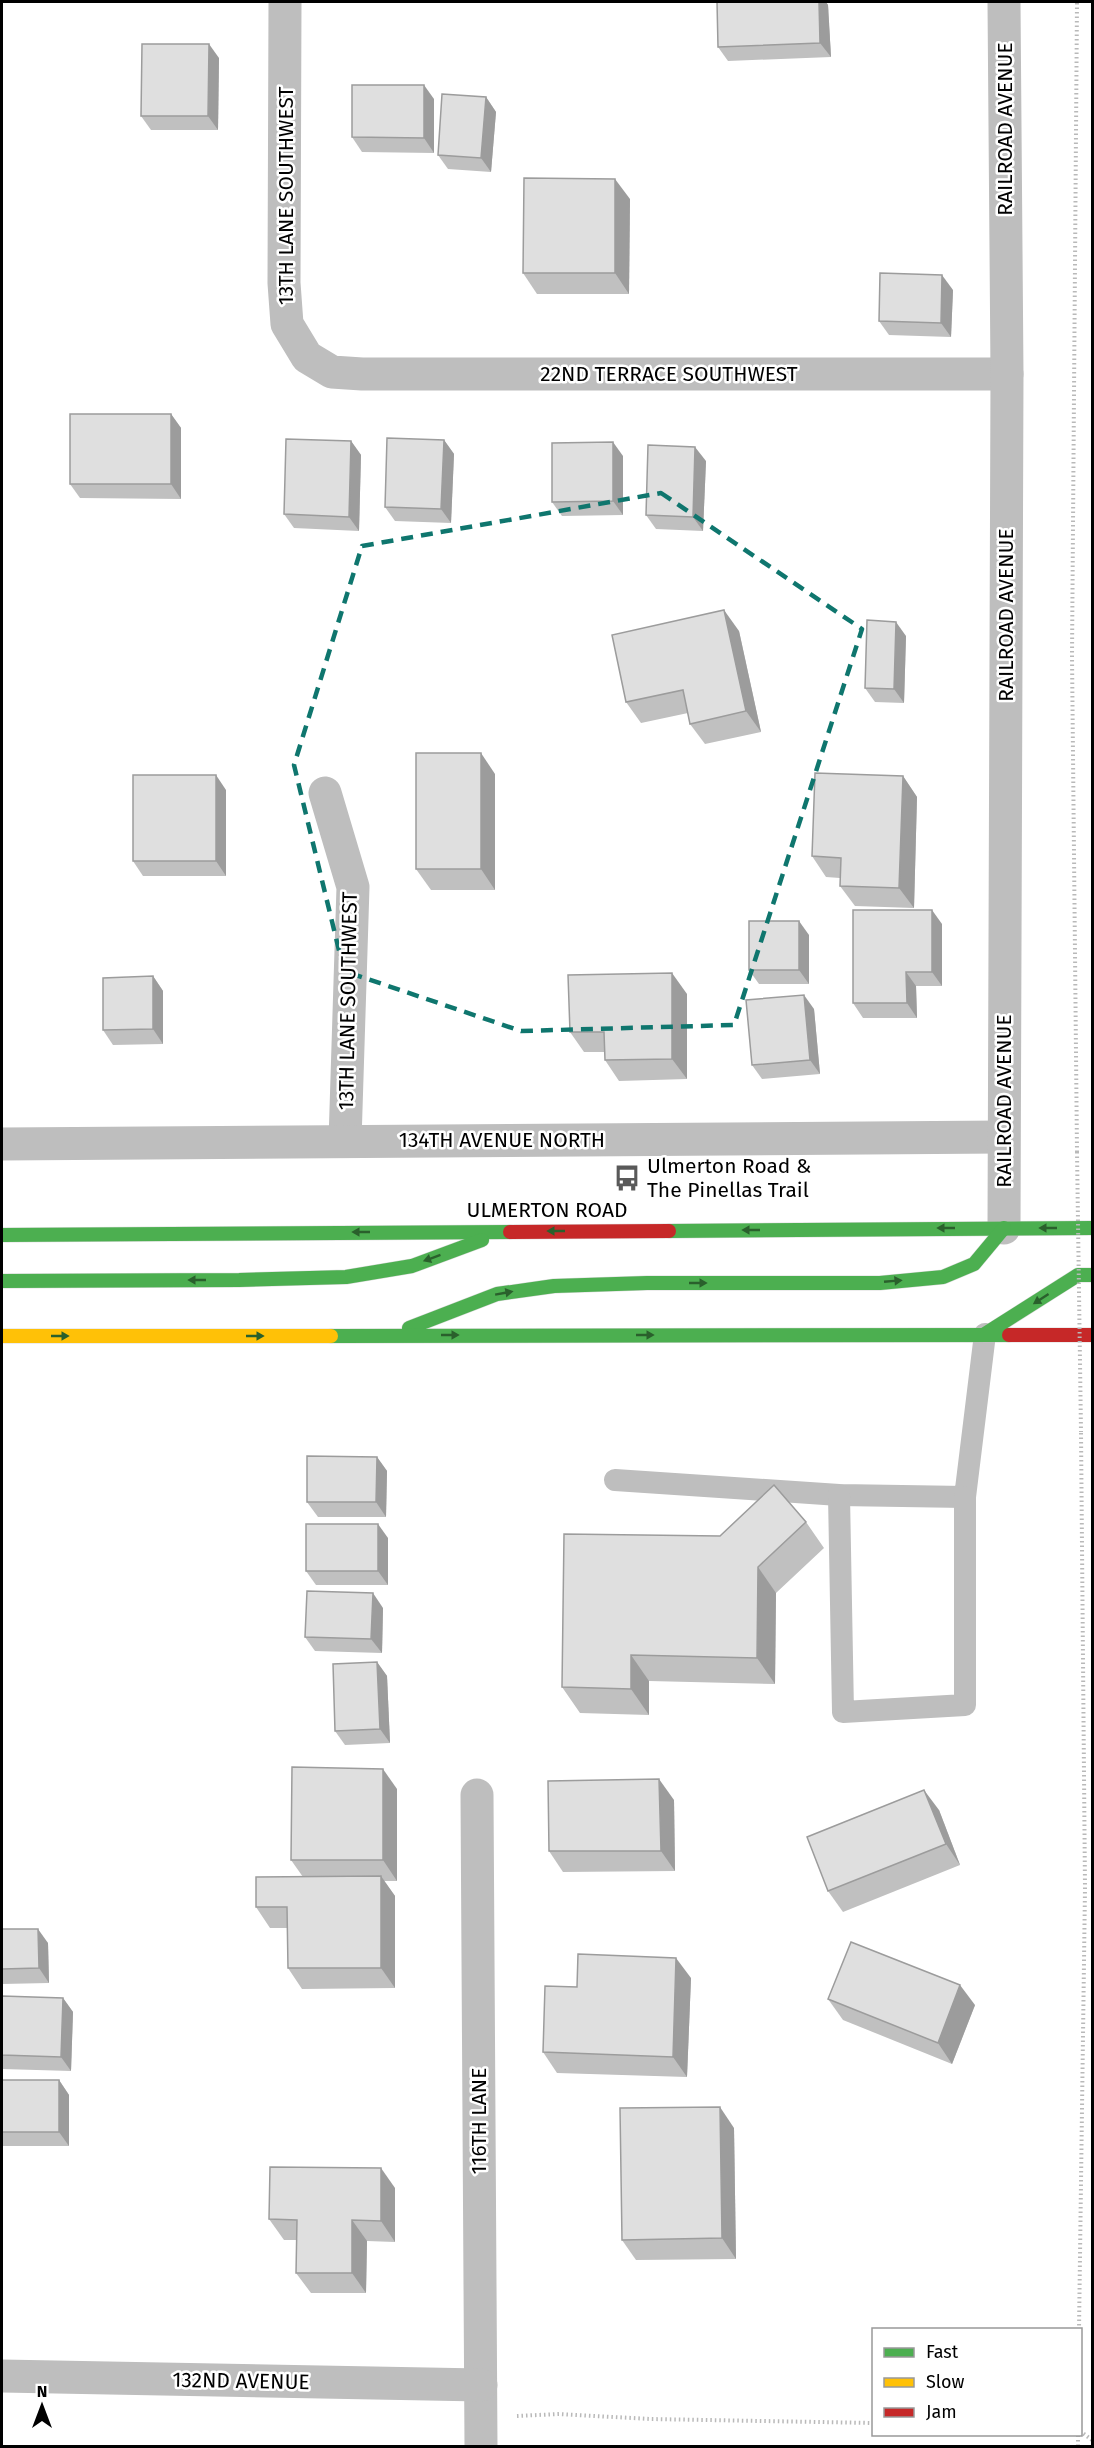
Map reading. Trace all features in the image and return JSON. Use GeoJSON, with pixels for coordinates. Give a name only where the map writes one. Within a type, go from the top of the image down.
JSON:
{"type":"FeatureCollection","features":[{"type":"Feature","properties":{"kind":"main road"},"geometry":{"type":"LineString","coordinates":[[390,1336],[497,1294],[554,1286],[647,1283],[880,1283],[943,1277],[974,1264],[1004,1228]]}},
{"type":"Feature","properties":{"kind":"main road","name":"ULMERTON ROAD"},"geometry":{"type":"LineString","coordinates":[[2,1235],[1092,1228]]}},
{"type":"Feature","properties":{"kind":"main road"},"geometry":{"type":"LineString","coordinates":[[2,1281],[346,1277],[412,1266],[507,1231]]}},
{"type":"Feature","properties":{"kind":"main road"},"geometry":{"type":"LineString","coordinates":[[986,1334],[1078,1275],[1092,1275]]}},
{"type":"Feature","properties":{"kind":"main road"},"geometry":{"type":"LineString","coordinates":[[2,1336],[1092,1335]]}},
{"type":"Feature","properties":{"kind":"street","name":"13TH LANE SOUTHWEST"},"geometry":{"type":"LineString","coordinates":[[285,2],[284,283],[287,324],[307,357],[332,372]]}},
{"type":"Feature","properties":{"kind":"street","name":"RAILROAD AVENUE"},"geometry":{"type":"LineString","coordinates":[[1004,1228],[1007,374],[1005,2]]}},
{"type":"Feature","properties":{"kind":"street","name":"22ND TERRACE SOUTHWEST"},"geometry":{"type":"LineString","coordinates":[[332,372],[362,374],[1007,374]]}},
{"type":"Feature","properties":{"kind":"street","name":"13TH LANE SOUTHWEST"},"geometry":{"type":"LineString","coordinates":[[325,793],[353,887],[345,1141]]}},
{"type":"Feature","properties":{"kind":"street","name":"134TH AVENUE NORTH"},"geometry":{"type":"LineString","coordinates":[[2,1144],[1003,1137]]}},
{"type":"Feature","properties":{"kind":"street","name":"116TH LANE"},"geometry":{"type":"LineString","coordinates":[[477,1795],[481,2416]]}},
{"type":"Feature","properties":{"kind":"street","name":"132ND AVENUE"},"geometry":{"type":"LineString","coordinates":[[2,2376],[481,2416]]}},
{"type":"Feature","properties":{"kind":"lane"},"geometry":{"type":"LineString","coordinates":[[839,1495],[843,1712],[966,1706],[966,1497],[986,1334]]}},
{"type":"Feature","properties":{"kind":"lane"},"geometry":{"type":"LineString","coordinates":[[615,1480],[839,1495],[966,1497]]}},
{"type":"Feature","properties":{"kind":"path"},"geometry":{"type":"LineString","coordinates":[[1077,2],[1072,656],[1085,1888],[1080,2328]]}},
{"type":"Feature","properties":{"kind":"path"},"geometry":{"type":"LineString","coordinates":[[481,2416],[559,2414],[650,2419],[872,2422]]}},
{"type":"Feature","properties":{"kind":"highlighted area"},"geometry":{"type":"Polygon","coordinates":[[[661,493],[862,629],[734,1025],[521,1031],[344,971],[294,765],[362,546],[661,493]]]}},
{"type":"Feature","properties":{"kind":"building"},"geometry":{"type":"Polygon","coordinates":[[[717,2],[819,2],[820,43],[718,47],[717,2]]]}},
{"type":"Feature","properties":{"kind":"building"},"geometry":{"type":"Polygon","coordinates":[[[142,44],[209,44],[208,116],[141,116],[142,44]]]}},
{"type":"Feature","properties":{"kind":"building"},"geometry":{"type":"Polygon","coordinates":[[[352,85],[424,85],[424,138],[352,137],[352,85]]]}},
{"type":"Feature","properties":{"kind":"building"},"geometry":{"type":"Polygon","coordinates":[[[442,94],[486,97],[481,158],[438,155],[442,94]]]}},
{"type":"Feature","properties":{"kind":"building"},"geometry":{"type":"Polygon","coordinates":[[[524,178],[615,179],[615,273],[523,273],[524,178]]]}},
{"type":"Feature","properties":{"kind":"building"},"geometry":{"type":"Polygon","coordinates":[[[880,273],[942,275],[941,323],[879,321],[880,273]]]}},
{"type":"Feature","properties":{"kind":"building"},"geometry":{"type":"Polygon","coordinates":[[[70,414],[171,414],[171,484],[70,484],[70,414]]]}},
{"type":"Feature","properties":{"kind":"building"},"geometry":{"type":"Polygon","coordinates":[[[387,438],[444,440],[441,509],[385,507],[387,438]]]}},
{"type":"Feature","properties":{"kind":"building"},"geometry":{"type":"Polygon","coordinates":[[[286,439],[351,441],[349,517],[284,514],[286,439]]]}},
{"type":"Feature","properties":{"kind":"building"},"geometry":{"type":"Polygon","coordinates":[[[613,442],[613,501],[552,502],[552,443],[613,442]]]}},
{"type":"Feature","properties":{"kind":"building"},"geometry":{"type":"Polygon","coordinates":[[[648,445],[695,447],[693,517],[646,515],[648,445]]]}},
{"type":"Feature","properties":{"kind":"building"},"geometry":{"type":"Polygon","coordinates":[[[724,610],[746,711],[690,724],[683,690],[626,702],[612,635],[724,610]]]}},
{"type":"Feature","properties":{"kind":"building"},"geometry":{"type":"Polygon","coordinates":[[[867,620],[896,622],[894,689],[865,688],[867,620]]]}},
{"type":"Feature","properties":{"kind":"building"},"geometry":{"type":"Polygon","coordinates":[[[416,753],[481,753],[481,869],[416,869],[416,753]]]}},
{"type":"Feature","properties":{"kind":"building"},"geometry":{"type":"Polygon","coordinates":[[[815,773],[903,776],[899,888],[840,886],[841,858],[812,856],[815,773]]]}},
{"type":"Feature","properties":{"kind":"building"},"geometry":{"type":"Polygon","coordinates":[[[133,775],[216,775],[216,861],[133,861],[133,775]]]}},
{"type":"Feature","properties":{"kind":"building"},"geometry":{"type":"Polygon","coordinates":[[[853,910],[932,910],[932,972],[906,972],[907,1003],[853,1003],[853,910]]]}},
{"type":"Feature","properties":{"kind":"building"},"geometry":{"type":"Polygon","coordinates":[[[749,921],[799,921],[799,970],[749,970],[749,921]]]}},
{"type":"Feature","properties":{"kind":"building"},"geometry":{"type":"Polygon","coordinates":[[[672,973],[672,1059],[605,1060],[604,1032],[570,1032],[568,975],[672,973]]]}},
{"type":"Feature","properties":{"kind":"building"},"geometry":{"type":"Polygon","coordinates":[[[153,976],[153,1029],[103,1030],[103,978],[153,976]]]}},
{"type":"Feature","properties":{"kind":"building"},"geometry":{"type":"Polygon","coordinates":[[[804,995],[810,1060],[752,1065],[746,1000],[804,995]]]}},
{"type":"Feature","properties":{"kind":"building"},"geometry":{"type":"Polygon","coordinates":[[[307,1456],[377,1457],[376,1502],[307,1502],[307,1456]]]}},
{"type":"Feature","properties":{"kind":"building"},"geometry":{"type":"Polygon","coordinates":[[[774,1485],[806,1522],[758,1567],[757,1658],[631,1655],[631,1689],[562,1687],[564,1534],[720,1536],[774,1485]]]}},
{"type":"Feature","properties":{"kind":"building"},"geometry":{"type":"Polygon","coordinates":[[[306,1524],[378,1524],[378,1571],[306,1571],[306,1524]]]}},
{"type":"Feature","properties":{"kind":"building"},"geometry":{"type":"Polygon","coordinates":[[[307,1591],[373,1593],[371,1639],[305,1637],[307,1591]]]}},
{"type":"Feature","properties":{"kind":"building"},"geometry":{"type":"Polygon","coordinates":[[[377,1662],[380,1729],[335,1731],[333,1664],[377,1662]]]}},
{"type":"Feature","properties":{"kind":"building"},"geometry":{"type":"Polygon","coordinates":[[[292,1767],[383,1769],[383,1860],[291,1860],[292,1767]]]}},
{"type":"Feature","properties":{"kind":"building"},"geometry":{"type":"Polygon","coordinates":[[[659,1779],[661,1851],[549,1851],[548,1781],[659,1779]]]}},
{"type":"Feature","properties":{"kind":"building"},"geometry":{"type":"Polygon","coordinates":[[[924,1790],[946,1844],[828,1891],[807,1837],[924,1790]]]}},
{"type":"Feature","properties":{"kind":"building"},"geometry":{"type":"Polygon","coordinates":[[[381,1876],[381,1968],[288,1968],[287,1907],[256,1907],[256,1877],[381,1876]]]}},
{"type":"Feature","properties":{"kind":"building"},"geometry":{"type":"Polygon","coordinates":[[[2,1929],[38,1929],[39,1968],[2,1969],[2,1929]]]}},
{"type":"Feature","properties":{"kind":"building"},"geometry":{"type":"Polygon","coordinates":[[[851,1942],[960,1985],[938,2043],[828,1999],[851,1942]]]}},
{"type":"Feature","properties":{"kind":"building"},"geometry":{"type":"Polygon","coordinates":[[[578,1954],[676,1958],[673,2057],[543,2052],[545,1986],[577,1987],[578,1954]]]}},
{"type":"Feature","properties":{"kind":"building"},"geometry":{"type":"Polygon","coordinates":[[[2,1996],[63,1998],[61,2057],[2,2055],[2,1996]]]}},
{"type":"Feature","properties":{"kind":"building"},"geometry":{"type":"Polygon","coordinates":[[[2,2080],[59,2080],[59,2132],[2,2132],[2,2080]]]}},
{"type":"Feature","properties":{"kind":"building"},"geometry":{"type":"Polygon","coordinates":[[[720,2107],[722,2238],[622,2240],[620,2108],[720,2107]]]}},
{"type":"Feature","properties":{"kind":"building"},"geometry":{"type":"Polygon","coordinates":[[[270,2167],[381,2168],[381,2221],[352,2220],[352,2273],[296,2273],[297,2220],[269,2219],[270,2167]]]}},
{"type":"Feature","properties":{"kind":"traffic: fast"},"geometry":{"type":"LineString","coordinates":[[409,1328],[497,1294],[554,1286],[647,1283],[880,1283],[943,1277],[974,1264],[1004,1228]]}},
{"type":"Feature","properties":{"kind":"traffic: fast"},"geometry":{"type":"LineString","coordinates":[[669,1231],[1092,1228]]}},
{"type":"Feature","properties":{"kind":"traffic: fast"},"geometry":{"type":"LineString","coordinates":[[2,1235],[510,1232]]}},
{"type":"Feature","properties":{"kind":"traffic: fast"},"geometry":{"type":"LineString","coordinates":[[2,1281],[346,1277],[412,1266],[482,1240]]}},
{"type":"Feature","properties":{"kind":"traffic: fast"},"geometry":{"type":"LineString","coordinates":[[985,1334],[1078,1275],[1092,1275]]}},
{"type":"Feature","properties":{"kind":"traffic: fast"},"geometry":{"type":"LineString","coordinates":[[331,1336],[1009,1335]]}},
{"type":"Feature","properties":{"kind":"traffic: slow"},"geometry":{"type":"LineString","coordinates":[[2,1336],[331,1336]]}},
{"type":"Feature","properties":{"kind":"traffic: jam"},"geometry":{"type":"LineString","coordinates":[[510,1232],[669,1231]]}},
{"type":"Feature","properties":{"kind":"traffic: jam"},"geometry":{"type":"LineString","coordinates":[[1009,1335],[1092,1335]]}},
{"type":"Feature","properties":{"kind":"place","name":"Ulmerton Road & The Pinellas Trail"},"geometry":{"type":"Point","coordinates":[627,1178]}}]}
